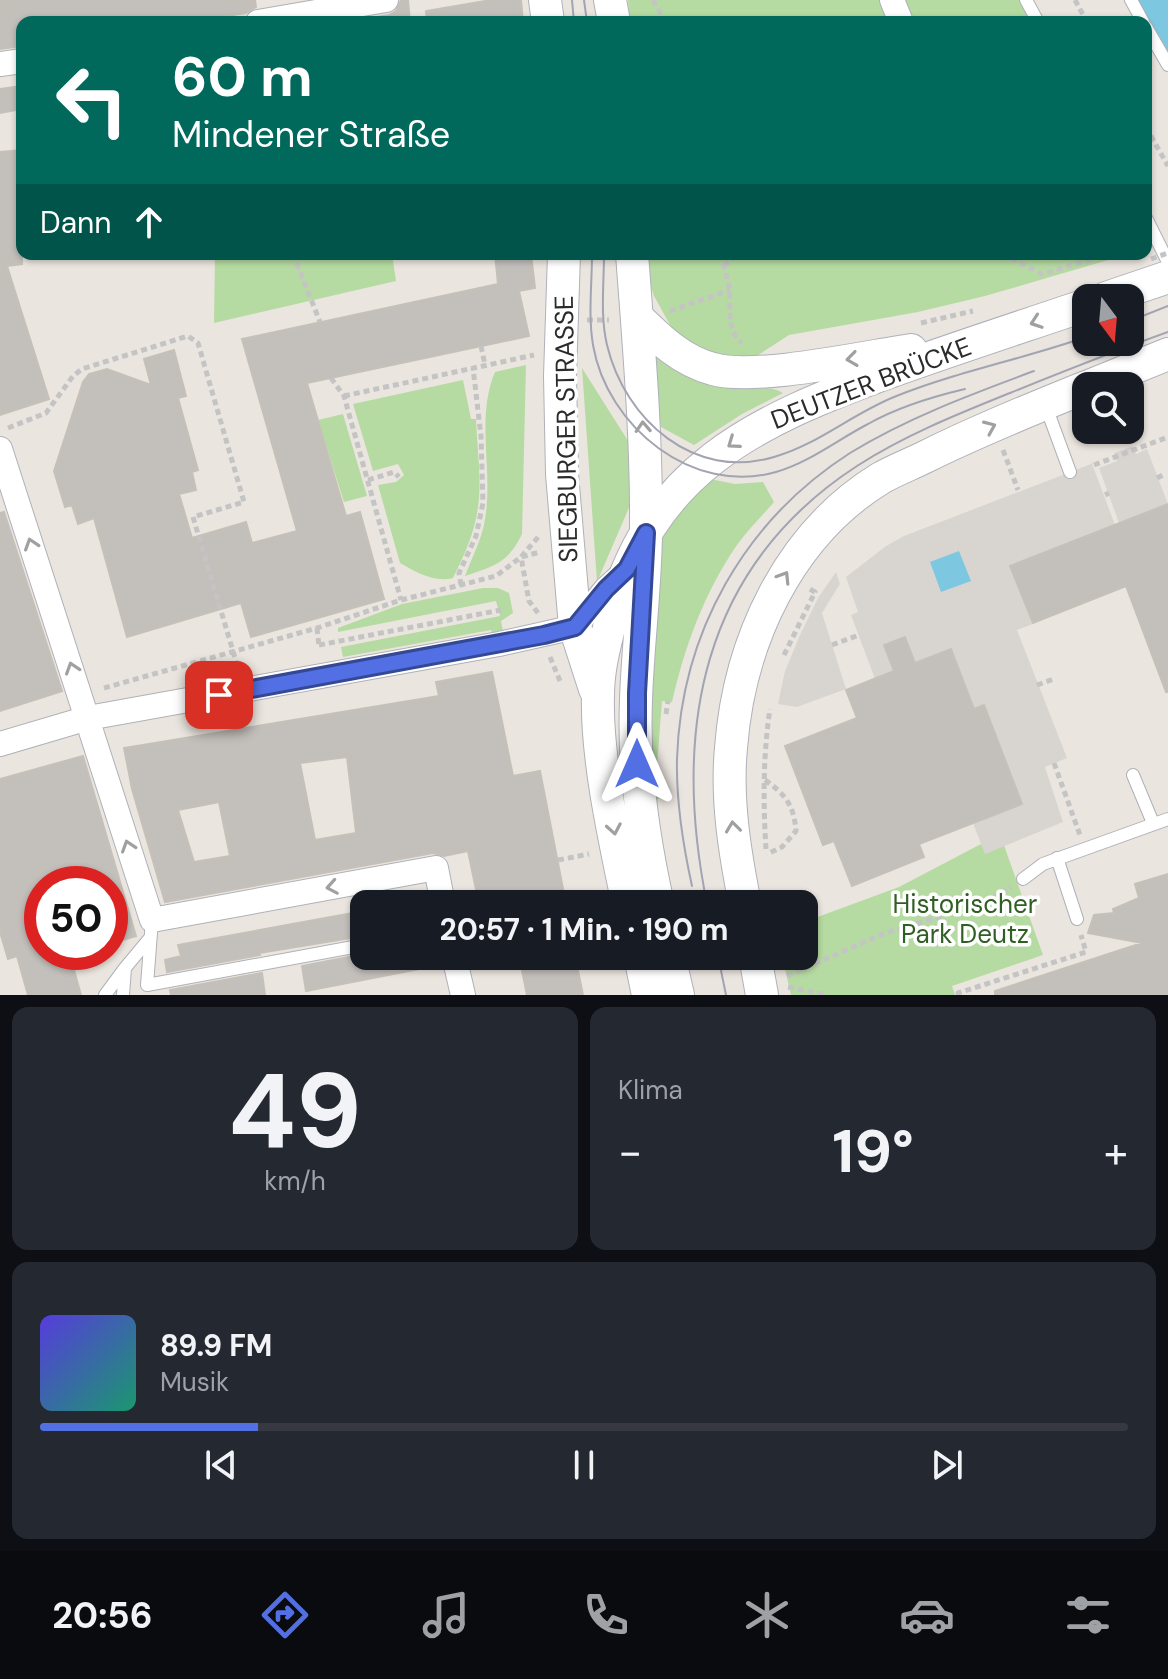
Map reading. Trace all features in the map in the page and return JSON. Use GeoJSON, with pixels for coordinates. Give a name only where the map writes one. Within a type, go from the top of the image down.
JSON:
{"type":"FeatureCollection","features":[{"type":"Feature","properties":{"kind":"main road","name":"SIEGBURGER STRASSE"},"geometry":{"type":"LineString","coordinates":[[564,260],[560,376],[562,474],[575,627],[598,696]]}},
{"type":"Feature","properties":{"kind":"main road"},"geometry":{"type":"LineString","coordinates":[[632,260],[646,533],[637,693],[637,764],[655,890]]}},
{"type":"Feature","properties":{"kind":"main road"},"geometry":{"type":"LineString","coordinates":[[1131,284],[1163,266]]}},
{"type":"Feature","properties":{"kind":"main road","name":"DEUTZER BRÜCKE"},"geometry":{"type":"LineString","coordinates":[[598,696],[601,661],[627,569],[646,533],[699,469],[754,429],[855,384],[1072,310]]}},
{"type":"Feature","properties":{"kind":"main road"},"geometry":{"type":"LineString","coordinates":[[637,317],[677,353],[714,370],[750,372],[985,339]]}},
{"type":"Feature","properties":{"kind":"main road"},"geometry":{"type":"LineString","coordinates":[[1124,372],[1168,354]]}},
{"type":"Feature","properties":{"kind":"main road"},"geometry":{"type":"LineString","coordinates":[[743,890],[730,804],[731,747],[750,651],[763,614],[803,548],[830,517],[881,478],[955,442],[1072,393]]}},
{"type":"Feature","properties":{"kind":"main road"},"geometry":{"type":"LineString","coordinates":[[598,696],[607,788],[625,890]]}},
{"type":"Feature","properties":{"kind":"main road"},"geometry":{"type":"LineString","coordinates":[[643,970],[648,995]]}},
{"type":"Feature","properties":{"kind":"main road"},"geometry":{"type":"LineString","coordinates":[[672,970],[678,995]]}},
{"type":"Feature","properties":{"kind":"street"},"geometry":{"type":"LineString","coordinates":[[293,16],[386,0]]}},
{"type":"Feature","properties":{"kind":"street"},"geometry":{"type":"LineString","coordinates":[[0,449],[88,718],[151,929],[436,868],[440,890]]}},
{"type":"Feature","properties":{"kind":"street"},"geometry":{"type":"LineString","coordinates":[[0,744],[88,718],[575,627],[627,569]]}},
{"type":"Feature","properties":{"kind":"street"},"geometry":{"type":"LineString","coordinates":[[457,970],[463,995]]}},
{"type":"Feature","properties":{"kind":"lane"},"geometry":{"type":"LineString","coordinates":[[1152,36],[1168,65]]}},
{"type":"Feature","properties":{"kind":"lane"},"geometry":{"type":"LineString","coordinates":[[1152,234],[1163,266]]}},
{"type":"Feature","properties":{"kind":"lane"},"geometry":{"type":"LineString","coordinates":[[1041,406],[1070,472]]}},
{"type":"Feature","properties":{"kind":"lane"},"geometry":{"type":"LineString","coordinates":[[1133,775],[1153,823]]}},
{"type":"Feature","properties":{"kind":"lane"},"geometry":{"type":"LineString","coordinates":[[1023,879],[1057,858],[1168,819]]}},
{"type":"Feature","properties":{"kind":"lane"},"geometry":{"type":"LineString","coordinates":[[1057,858],[1077,919]]}},
{"type":"Feature","properties":{"kind":"lane"},"geometry":{"type":"LineString","coordinates":[[151,929],[147,985],[350,948]]}},
{"type":"Feature","properties":{"kind":"lane"},"geometry":{"type":"LineString","coordinates":[[128,964],[151,929]]}},
{"type":"Feature","properties":{"kind":"lane"},"geometry":{"type":"LineString","coordinates":[[105,995],[124,970]]}},
{"type":"Feature","properties":{"kind":"lane"},"geometry":{"type":"LineString","coordinates":[[123,995],[125,970]]}},
{"type":"Feature","properties":{"kind":"path"},"geometry":{"type":"LineString","coordinates":[[1152,138],[1168,166]]}},
{"type":"Feature","properties":{"kind":"path"},"geometry":{"type":"LineString","coordinates":[[295,260],[320,322]]}},
{"type":"Feature","properties":{"kind":"path"},"geometry":{"type":"LineString","coordinates":[[722,260],[730,290],[731,326],[736,338],[744,345]]}},
{"type":"Feature","properties":{"kind":"path"},"geometry":{"type":"LineString","coordinates":[[724,266],[731,260]]}},
{"type":"Feature","properties":{"kind":"path"},"geometry":{"type":"LineString","coordinates":[[1014,260],[1042,274],[1090,260]]}},
{"type":"Feature","properties":{"kind":"path"},"geometry":{"type":"LineString","coordinates":[[578,321],[615,320],[670,312],[730,290]]}},
{"type":"Feature","properties":{"kind":"path"},"geometry":{"type":"LineString","coordinates":[[0,431],[46,413],[73,376],[82,369],[188,336],[198,343],[244,502],[193,517],[233,651]]}},
{"type":"Feature","properties":{"kind":"path"},"geometry":{"type":"LineString","coordinates":[[481,346],[485,365]]}},
{"type":"Feature","properties":{"kind":"path"},"geometry":{"type":"LineString","coordinates":[[344,396],[522,357]]}},
{"type":"Feature","properties":{"kind":"path"},"geometry":{"type":"LineString","coordinates":[[461,585],[459,573],[476,536],[483,503],[481,436],[473,368]]}},
{"type":"Feature","properties":{"kind":"path"},"geometry":{"type":"LineString","coordinates":[[331,378],[344,396],[401,600]]}},
{"type":"Feature","properties":{"kind":"path"},"geometry":{"type":"LineString","coordinates":[[1094,465],[1168,437]]}},
{"type":"Feature","properties":{"kind":"path"},"geometry":{"type":"LineString","coordinates":[[1001,444],[1018,490]]}},
{"type":"Feature","properties":{"kind":"path"},"geometry":{"type":"LineString","coordinates":[[368,480],[394,472],[399,477]]}},
{"type":"Feature","properties":{"kind":"path"},"geometry":{"type":"LineString","coordinates":[[80,695],[317,628],[401,600],[496,576],[521,557],[539,536]]}},
{"type":"Feature","properties":{"kind":"path"},"geometry":{"type":"LineString","coordinates":[[521,557],[540,552]]}},
{"type":"Feature","properties":{"kind":"path"},"geometry":{"type":"LineString","coordinates":[[521,557],[529,601],[542,619]]}},
{"type":"Feature","properties":{"kind":"path"},"geometry":{"type":"LineString","coordinates":[[784,655],[813,597]]}},
{"type":"Feature","properties":{"kind":"path"},"geometry":{"type":"LineString","coordinates":[[317,628],[319,645],[501,610]]}},
{"type":"Feature","properties":{"kind":"path"},"geometry":{"type":"LineString","coordinates":[[832,645],[859,635]]}},
{"type":"Feature","properties":{"kind":"path"},"geometry":{"type":"LineString","coordinates":[[1037,685],[1054,679]]}},
{"type":"Feature","properties":{"kind":"path"},"geometry":{"type":"LineString","coordinates":[[768,869],[765,780],[770,709]]}},
{"type":"Feature","properties":{"kind":"path"},"geometry":{"type":"LineString","coordinates":[[1054,763],[1074,818]]}},
{"type":"Feature","properties":{"kind":"path"},"geometry":{"type":"LineString","coordinates":[[765,780],[784,794],[792,807],[796,831],[782,847],[767,854]]}},
{"type":"Feature","properties":{"kind":"path"},"geometry":{"type":"LineString","coordinates":[[558,860],[584,855]]}},
{"type":"Feature","properties":{"kind":"path"},"geometry":{"type":"LineString","coordinates":[[774,987],[883,934],[984,903],[1023,879]]}},
{"type":"Feature","properties":{"kind":"path"},"geometry":{"type":"LineString","coordinates":[[959,995],[1086,952],[1077,919]]}},
{"type":"Feature","properties":{"kind":"path"},"geometry":{"type":"LineString","coordinates":[[774,987],[826,995]]}},
{"type":"Feature","properties":{"kind":"green space"},"geometry":{"type":"Polygon","coordinates":[[[628,0],[1026,0],[1035,16],[629,16],[628,0]]]}},
{"type":"Feature","properties":{"kind":"green space"},"geometry":{"type":"Polygon","coordinates":[[[215,260],[393,260],[396,281],[214,323],[215,260]]]}},
{"type":"Feature","properties":{"kind":"green space"},"geometry":{"type":"Polygon","coordinates":[[[646,260],[1108,260],[918,312],[789,335],[752,359],[729,358],[701,351],[675,334],[654,296],[646,260]]]}},
{"type":"Feature","properties":{"kind":"green space"},"geometry":{"type":"Polygon","coordinates":[[[651,354],[682,371],[717,383],[783,393],[742,414],[694,445],[661,427],[651,354]]]}},
{"type":"Feature","properties":{"kind":"green space"},"geometry":{"type":"Polygon","coordinates":[[[526,365],[522,534],[500,562],[465,576],[481,535],[486,509],[485,430],[489,391],[495,372],[526,365]]]}},
{"type":"Feature","properties":{"kind":"green space"},"geometry":{"type":"Polygon","coordinates":[[[582,368],[630,444],[631,503],[597,582],[582,368]]]}},
{"type":"Feature","properties":{"kind":"green space"},"geometry":{"type":"Polygon","coordinates":[[[463,380],[471,419],[476,419],[479,474],[477,516],[453,578],[439,579],[425,576],[400,563],[378,485],[396,482],[404,475],[398,464],[373,471],[353,404],[463,380]]]}},
{"type":"Feature","properties":{"kind":"green space"},"geometry":{"type":"Polygon","coordinates":[[[343,414],[367,496],[344,502],[318,420],[343,414]]]}},
{"type":"Feature","properties":{"kind":"green space"},"geometry":{"type":"Polygon","coordinates":[[[710,479],[735,484],[763,482],[774,502],[750,528],[725,563],[705,601],[690,640],[672,702],[662,701],[657,765],[659,799],[653,799],[650,735],[660,536],[684,505],[710,479]]]}},
{"type":"Feature","properties":{"kind":"green space"},"geometry":{"type":"Polygon","coordinates":[[[483,588],[498,588],[509,593],[513,613],[501,621],[504,637],[494,639],[491,630],[343,657],[341,647],[500,616],[496,601],[338,632],[338,628],[402,604],[483,588]]]}},
{"type":"Feature","properties":{"kind":"green space","name":"Historischer Park Deutz"},"geometry":{"type":"Polygon","coordinates":[[[1000,834],[1043,955],[952,986],[955,995],[791,995],[785,970],[818,970],[818,917],[899,887],[1000,834]]]}},
{"type":"Feature","properties":{"kind":"shaded area"},"geometry":{"type":"Polygon","coordinates":[[[1133,446],[1136,454],[1147,449],[1168,504],[1119,523],[1099,468],[1117,461],[1114,453],[1133,446]]]}},
{"type":"Feature","properties":{"kind":"shaded area"},"geometry":{"type":"Polygon","coordinates":[[[1091,461],[1115,525],[1010,566],[1033,624],[1017,630],[1067,758],[1045,767],[1063,822],[985,854],[973,823],[1022,803],[984,705],[965,712],[971,700],[951,649],[915,663],[905,637],[884,645],[894,671],[875,679],[851,615],[858,612],[846,577],[904,536],[1091,464],[1091,461]]]}},
{"type":"Feature","properties":{"kind":"shaded area"},"geometry":{"type":"Polygon","coordinates":[[[836,572],[840,584],[822,613],[846,689],[797,707],[778,704],[785,671],[800,635],[818,598],[836,572]]]}},
{"type":"Feature","properties":{"kind":"water"},"geometry":{"type":"Polygon","coordinates":[[[1131,0],[1168,0],[1168,65],[1152,37],[1152,16],[1140,16],[1131,0]]]}},
{"type":"Feature","properties":{"kind":"water"},"geometry":{"type":"Polygon","coordinates":[[[959,551],[971,581],[941,592],[930,562],[959,551]]]}},
{"type":"Feature","properties":{"kind":"building"},"geometry":{"type":"Polygon","coordinates":[[[0,0],[255,0],[256,7],[246,13],[226,16],[16,16],[16,47],[0,49],[0,0]]]}},
{"type":"Feature","properties":{"kind":"building"},"geometry":{"type":"Polygon","coordinates":[[[401,0],[408,0],[409,16],[383,16],[396,11],[401,0]]]}},
{"type":"Feature","properties":{"kind":"building"},"geometry":{"type":"Polygon","coordinates":[[[491,0],[521,0],[522,16],[426,16],[426,11],[491,0]]]}},
{"type":"Feature","properties":{"kind":"building"},"geometry":{"type":"Polygon","coordinates":[[[16,87],[16,110],[0,113],[0,89],[16,87]]]}},
{"type":"Feature","properties":{"kind":"building"},"geometry":{"type":"Polygon","coordinates":[[[16,151],[16,260],[22,260],[22,264],[7,266],[49,399],[0,415],[0,152],[16,151]]]}},
{"type":"Feature","properties":{"kind":"building"},"geometry":{"type":"Polygon","coordinates":[[[496,260],[532,260],[535,288],[519,291],[529,336],[307,383],[346,516],[360,512],[384,599],[251,637],[241,603],[127,637],[94,518],[78,524],[72,505],[65,507],[54,471],[83,382],[89,374],[107,369],[151,385],[144,359],[174,350],[186,396],[178,398],[198,470],[192,472],[196,490],[179,494],[192,538],[246,522],[252,543],[297,531],[242,339],[498,284],[496,260]]]}},
{"type":"Feature","properties":{"kind":"building"},"geometry":{"type":"Polygon","coordinates":[[[1168,504],[1166,692],[1126,586],[1033,623],[1010,566],[1168,504]]]}},
{"type":"Feature","properties":{"kind":"building"},"geometry":{"type":"Polygon","coordinates":[[[4,512],[62,691],[0,711],[0,513],[4,512]]]}},
{"type":"Feature","properties":{"kind":"building"},"geometry":{"type":"Polygon","coordinates":[[[905,637],[915,663],[951,649],[974,709],[984,705],[1022,804],[919,844],[924,857],[852,886],[834,841],[823,845],[785,746],[857,718],[846,690],[894,671],[884,645],[905,637]]]}},
{"type":"Feature","properties":{"kind":"building"},"geometry":{"type":"Polygon","coordinates":[[[492,672],[513,776],[540,771],[563,890],[476,890],[468,851],[444,856],[433,853],[165,902],[132,789],[124,748],[439,696],[436,682],[492,672]],[[347,757],[300,763],[315,840],[356,833],[347,757]],[[219,802],[178,810],[194,862],[230,856],[219,802]]]}},
{"type":"Feature","properties":{"kind":"building"},"geometry":{"type":"Polygon","coordinates":[[[83,756],[115,866],[24,866],[24,970],[74,970],[81,995],[28,995],[17,956],[8,959],[0,932],[0,779],[83,756]]]}},
{"type":"Feature","properties":{"kind":"building"},"geometry":{"type":"Polygon","coordinates":[[[1168,874],[1168,995],[995,995],[995,991],[1142,943],[1088,933],[1094,915],[1114,913],[1113,909],[1139,898],[1135,884],[1168,874]]]}},
{"type":"Feature","properties":{"kind":"building"},"geometry":{"type":"Polygon","coordinates":[[[128,909],[136,936],[128,938],[128,909]]]}},
{"type":"Feature","properties":{"kind":"building"},"geometry":{"type":"Polygon","coordinates":[[[350,914],[350,938],[167,972],[165,960],[181,956],[178,945],[350,914]]]}},
{"type":"Feature","properties":{"kind":"building"},"geometry":{"type":"Polygon","coordinates":[[[350,957],[350,970],[414,970],[306,991],[302,966],[350,957]]]}},
{"type":"Feature","properties":{"kind":"building"},"geometry":{"type":"Polygon","coordinates":[[[522,970],[578,970],[583,995],[527,995],[522,970]]]}},
{"type":"Feature","properties":{"kind":"building"},"geometry":{"type":"Polygon","coordinates":[[[262,973],[265,995],[171,995],[170,990],[262,973]]]}},
{"type":"Feature","properties":{"kind":"tram line"},"geometry":{"type":"LineString","coordinates":[[572,0],[573,16]]}},
{"type":"Feature","properties":{"kind":"tram line"},"geometry":{"type":"LineString","coordinates":[[584,0],[586,16]]}},
{"type":"Feature","properties":{"kind":"tram line"},"geometry":{"type":"LineString","coordinates":[[592,260],[590,311],[593,345],[601,375],[616,403],[635,428],[685,464],[714,474],[745,477],[776,472],[812,457],[891,412],[965,389]]}},
{"type":"Feature","properties":{"kind":"tram line"},"geometry":{"type":"LineString","coordinates":[[604,260],[603,311],[607,345],[629,398],[667,438],[691,452],[717,460],[745,462],[790,452],[894,397],[1072,341]]}},
{"type":"Feature","properties":{"kind":"tram line"},"geometry":{"type":"LineString","coordinates":[[1144,315],[1168,306]]}},
{"type":"Feature","properties":{"kind":"tram line"},"geometry":{"type":"LineString","coordinates":[[705,890],[697,840],[694,777],[698,716],[710,658],[731,604],[762,553],[804,507],[857,466],[894,444],[971,409],[1168,332]]}},
{"type":"Feature","properties":{"kind":"tram line"},"geometry":{"type":"LineString","coordinates":[[692,886],[678,791],[681,712],[691,668],[706,625],[725,584],[750,546],[779,512],[812,481],[850,453],[917,418],[1034,371]]}},
{"type":"Feature","properties":{"kind":"tram line"},"geometry":{"type":"LineString","coordinates":[[721,970],[726,995]]}},
{"type":"Feature","properties":{"kind":"route"},"geometry":{"type":"LineString","coordinates":[[219,695],[575,627],[627,569],[646,533],[637,693],[637,764]]}}]}
